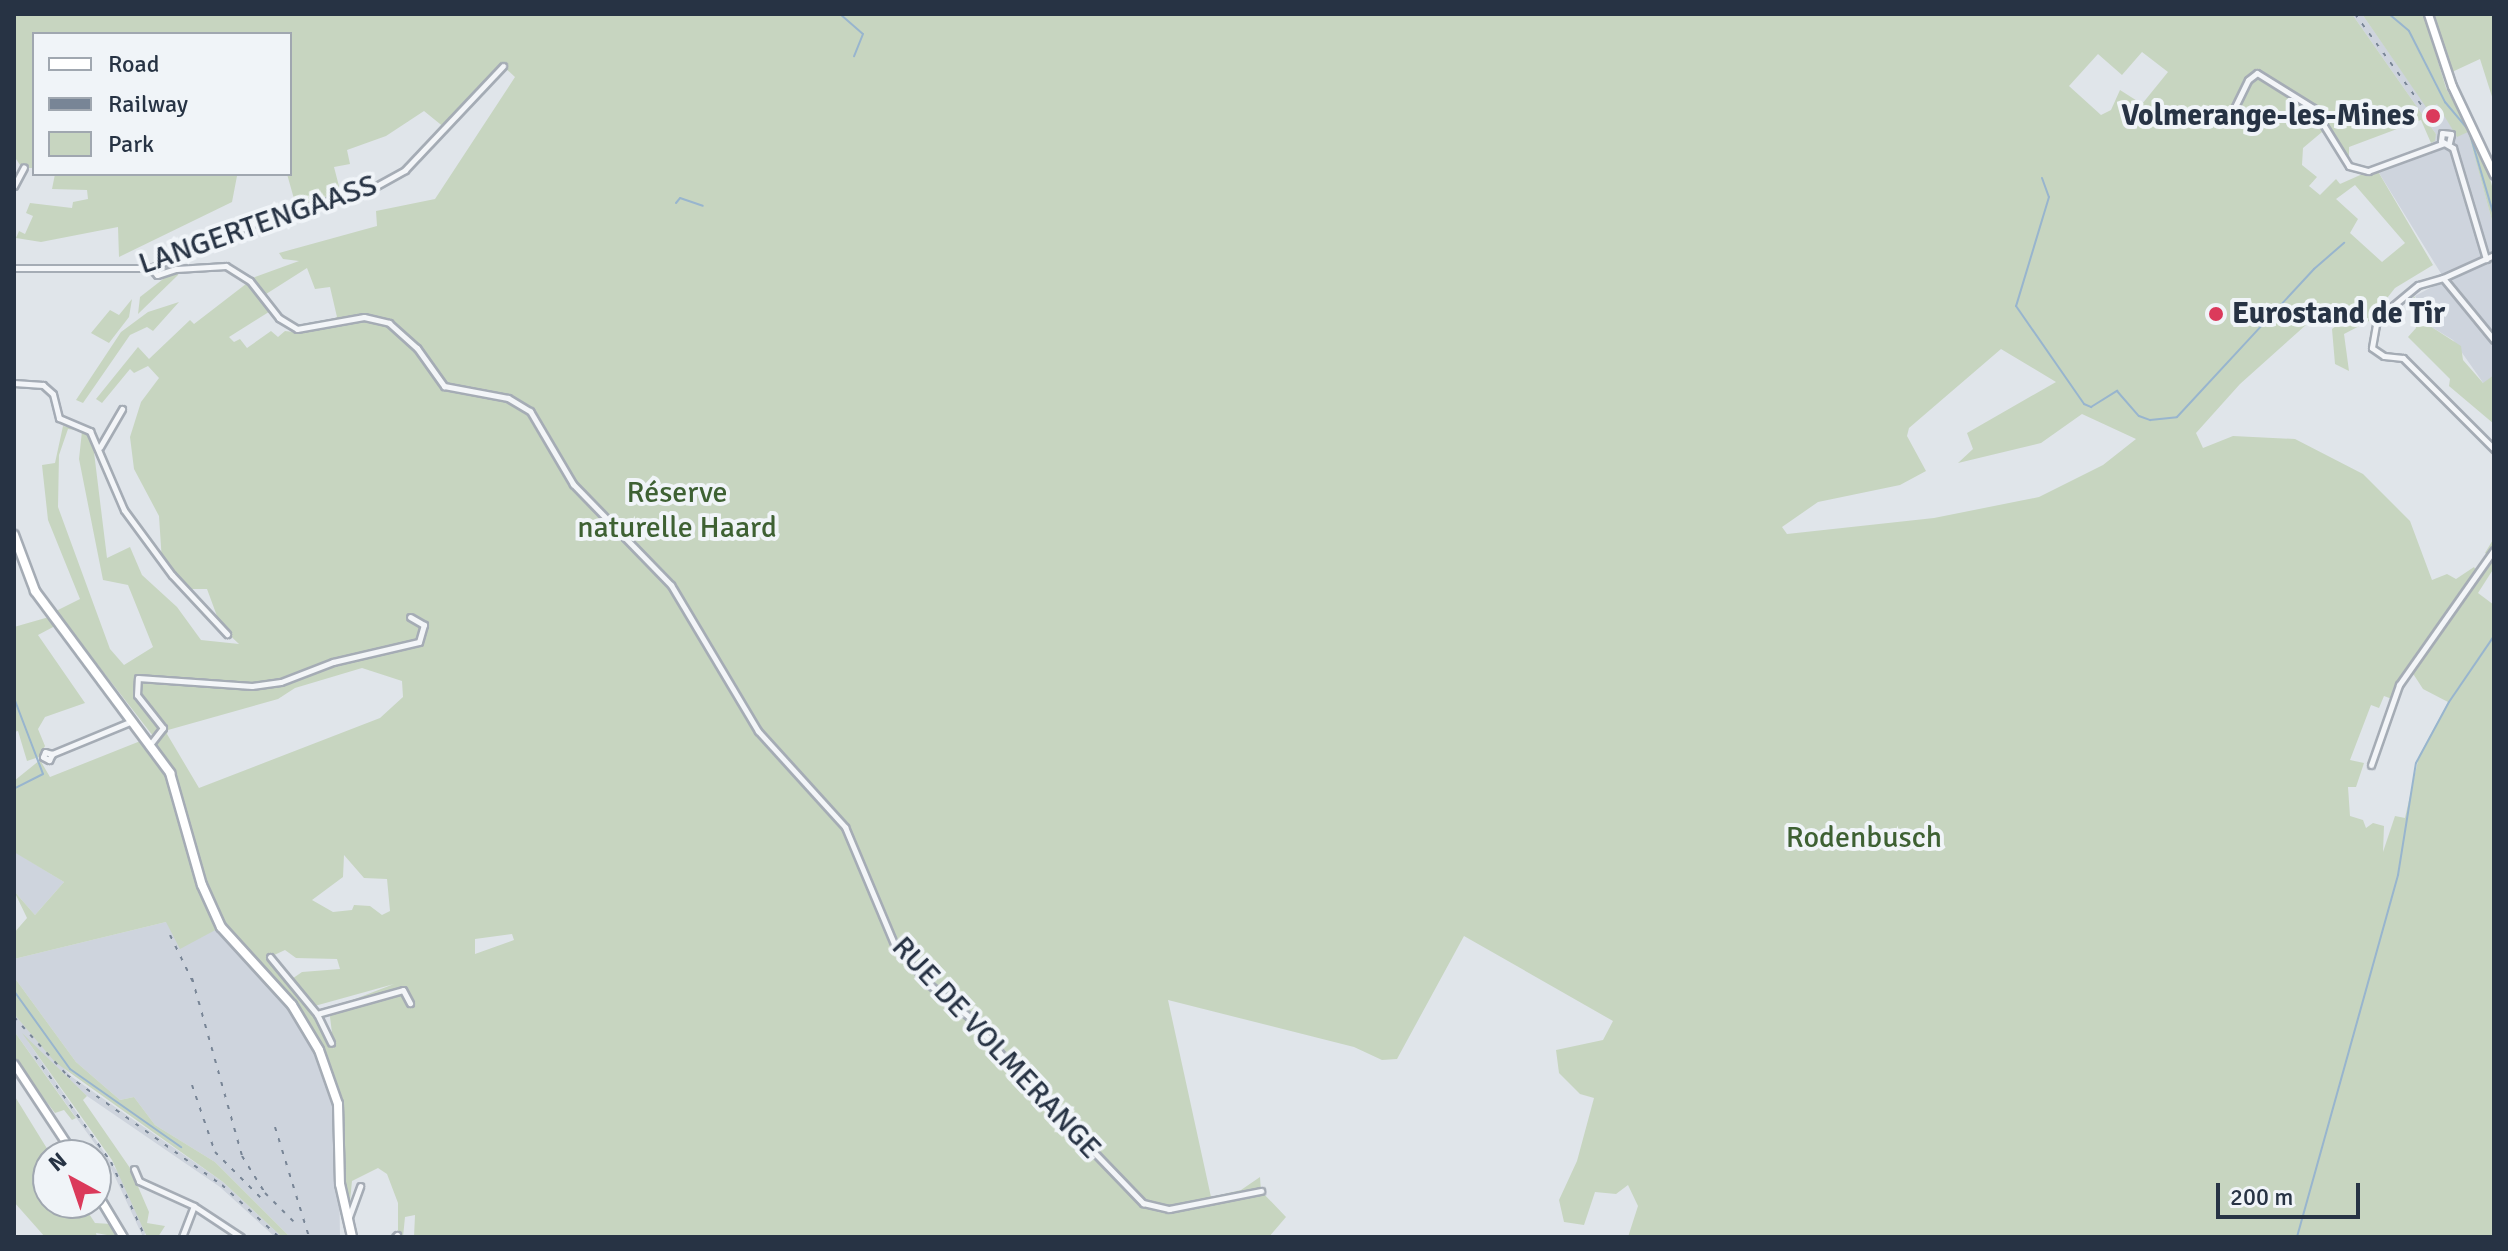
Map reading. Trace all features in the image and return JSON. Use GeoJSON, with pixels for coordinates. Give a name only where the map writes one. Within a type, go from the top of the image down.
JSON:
{"type":"FeatureCollection","features":[{"type":"Feature","properties":{"kind":"main road"},"geometry":{"type":"LineString","coordinates":[[2428,14],[2452,86],[2494,175]]}},
{"type":"Feature","properties":{"kind":"main road"},"geometry":{"type":"LineString","coordinates":[[14,535],[35,591],[152,742],[177,791],[213,914],[248,958],[286,997],[309,1032],[338,1104],[340,1184],[352,1237]]}},
{"type":"Feature","properties":{"kind":"main road"},"geometry":{"type":"LineString","coordinates":[[14,1064],[63,1139]]}},
{"type":"Feature","properties":{"kind":"main road"},"geometry":{"type":"LineString","coordinates":[[112,1219],[123,1237]]}},
{"type":"Feature","properties":{"kind":"street","name":"LANGERTENGAASS"},"geometry":{"type":"LineString","coordinates":[[14,268],[151,268],[264,219],[386,182],[418,157],[503,66]]}},
{"type":"Feature","properties":{"kind":"street"},"geometry":{"type":"LineString","coordinates":[[2222,115],[2227,122],[2248,80],[2257,73],[2313,108],[2349,166],[2368,171],[2446,143],[2486,259]]}},
{"type":"Feature","properties":{"kind":"street"},"geometry":{"type":"LineString","coordinates":[[14,186],[24,167]]}},
{"type":"Feature","properties":{"kind":"street"},"geometry":{"type":"LineString","coordinates":[[2494,255],[2443,278],[2418,285],[2377,319],[2372,348],[2384,356],[2403,358],[2494,449]]}},
{"type":"Feature","properties":{"kind":"street","name":"RUE DE VOLMERANGE"},"geometry":{"type":"LineString","coordinates":[[151,268],[157,275],[176,269],[226,266],[250,281],[279,318],[297,329],[364,317],[389,323],[417,348],[444,386],[508,398],[530,411],[573,484],[671,585],[758,731],[845,827],[895,946],[930,985],[973,1020],[1010,1065],[1143,1203],[1169,1209],[1261,1191]]}},
{"type":"Feature","properties":{"kind":"street"},"geometry":{"type":"LineString","coordinates":[[2443,278],[2494,340]]}},
{"type":"Feature","properties":{"kind":"street"},"geometry":{"type":"LineString","coordinates":[[14,383],[43,385],[53,394],[59,418],[82,424],[99,448],[124,510],[172,575],[227,634]]}},
{"type":"Feature","properties":{"kind":"street"},"geometry":{"type":"LineString","coordinates":[[99,448],[122,409]]}},
{"type":"Feature","properties":{"kind":"street"},"geometry":{"type":"LineString","coordinates":[[2371,765],[2399,685],[2494,550]]}},
{"type":"Feature","properties":{"kind":"street"},"geometry":{"type":"LineString","coordinates":[[152,742],[163,728],[137,695],[138,678],[252,686],[281,682],[333,662],[419,642],[424,625],[410,617]]}},
{"type":"Feature","properties":{"kind":"street"},"geometry":{"type":"LineString","coordinates":[[52,754],[135,720]]}},
{"type":"Feature","properties":{"kind":"street"},"geometry":{"type":"LineString","coordinates":[[270,957],[317,1014],[331,1043]]}},
{"type":"Feature","properties":{"kind":"street"},"geometry":{"type":"LineString","coordinates":[[317,1014],[403,990],[410,1003]]}},
{"type":"Feature","properties":{"kind":"street"},"geometry":{"type":"LineString","coordinates":[[309,1032],[322,1026]]}},
{"type":"Feature","properties":{"kind":"street"},"geometry":{"type":"LineString","coordinates":[[134,1169],[139,1181],[194,1206],[241,1237]]}},
{"type":"Feature","properties":{"kind":"street"},"geometry":{"type":"LineString","coordinates":[[348,1222],[360,1186]]}},
{"type":"Feature","properties":{"kind":"street"},"geometry":{"type":"LineString","coordinates":[[182,1237],[194,1206]]}},
{"type":"Feature","properties":{"kind":"shaded area"},"geometry":{"type":"Polygon","coordinates":[[[2352,14],[2362,14],[2428,109],[2437,103],[2457,136],[2468,131],[2494,228],[2494,375],[2484,384],[2453,340],[2430,326],[2415,296],[2445,280],[2376,168],[2431,147],[2436,134],[2352,14]]]}},
{"type":"Feature","properties":{"kind":"shaded area"},"geometry":{"type":"Polygon","coordinates":[[[15,852],[64,882],[35,915],[14,891],[15,852]]]}},
{"type":"Feature","properties":{"kind":"shaded area"},"geometry":{"type":"Polygon","coordinates":[[[166,922],[221,927],[280,990],[309,1032],[338,1104],[340,1237],[290,1237],[215,1162],[155,1125],[134,1097],[120,1100],[76,1062],[14,977],[14,959],[166,922]]]}},
{"type":"Feature","properties":{"kind":"shaded area"},"geometry":{"type":"Polygon","coordinates":[[[14,1014],[72,1077],[223,1182],[282,1237],[275,1237],[220,1187],[87,1096],[27,1040],[95,1139],[91,1139],[14,1031],[14,1014]]]}},
{"type":"Feature","properties":{"kind":"shaded area"},"geometry":{"type":"Polygon","coordinates":[[[112,1164],[126,1184],[146,1232],[143,1237],[112,1171],[112,1164]]]}},
{"type":"Feature","properties":{"kind":"green space"},"geometry":{"type":"Polygon","coordinates":[[[14,14],[2352,14],[2436,134],[2435,141],[2431,143],[2421,120],[2349,147],[2349,166],[2322,132],[2303,148],[2302,165],[2317,177],[2309,186],[2320,195],[2336,179],[2340,184],[2376,168],[2433,265],[2395,288],[2369,321],[2344,334],[2349,371],[2335,364],[2332,329],[2336,326],[2326,307],[2240,384],[2196,433],[2203,448],[2233,436],[2295,439],[2363,474],[2410,521],[2432,580],[2447,574],[2456,579],[2474,567],[2477,572],[2490,556],[2485,553],[2494,538],[2494,568],[2478,593],[2494,605],[2494,1237],[1628,1237],[1638,1206],[1628,1185],[1616,1194],[1595,1192],[1584,1225],[1564,1222],[1559,1200],[1577,1161],[1594,1098],[1580,1094],[1559,1073],[1556,1050],[1603,1040],[1613,1021],[1464,936],[1397,1059],[1382,1060],[1354,1047],[1168,1000],[1211,1197],[1241,1190],[1260,1177],[1261,1191],[1286,1217],[1269,1237],[414,1237],[415,1215],[405,1217],[403,1237],[398,1237],[398,1203],[387,1174],[378,1168],[352,1181],[349,1211],[340,1184],[340,1118],[330,1076],[292,1005],[221,927],[180,949],[166,922],[14,959],[14,933],[27,918],[14,891],[35,915],[64,882],[14,852],[14,781],[40,760],[50,777],[153,736],[56,611],[80,599],[48,520],[42,465],[55,463],[63,426],[86,431],[93,444],[107,558],[130,547],[142,575],[177,607],[201,640],[239,644],[221,627],[207,589],[187,589],[162,562],[159,516],[134,469],[130,437],[141,402],[159,378],[148,366],[134,373],[130,369],[102,403],[96,399],[138,347],[149,359],[190,320],[194,324],[255,277],[299,261],[283,259],[279,253],[377,226],[376,211],[435,199],[515,77],[503,66],[445,128],[424,111],[386,136],[347,150],[350,164],[334,167],[341,194],[296,206],[288,176],[292,176],[292,32],[32,32],[32,168],[22,168],[14,156],[14,14]],[[2142,52],[2122,75],[2098,54],[2069,86],[2101,115],[2111,110],[2120,90],[2142,104],[2168,72],[2142,52]],[[2355,185],[2336,199],[2358,219],[2350,233],[2382,262],[2405,243],[2355,185]],[[307,268],[263,296],[272,310],[229,337],[234,342],[240,339],[247,348],[271,331],[278,337],[285,331],[302,333],[337,317],[330,287],[315,289],[307,268]],[[2001,349],[1909,428],[1907,436],[1926,471],[1900,485],[1818,502],[1782,527],[1787,534],[1934,518],[2039,497],[2103,465],[2136,439],[2082,414],[2041,443],[1958,463],[1973,449],[1967,433],[2056,382],[2001,349]],[[68,429],[59,455],[58,507],[110,649],[124,665],[153,647],[128,585],[103,580],[79,459],[82,431],[68,429]],[[362,668],[295,688],[278,699],[168,730],[167,734],[199,788],[380,718],[403,697],[402,681],[362,668]],[[2410,669],[2392,699],[2384,696],[2379,708],[2371,705],[2350,760],[2364,763],[2356,787],[2348,787],[2350,816],[2363,820],[2366,828],[2373,823],[2384,826],[2383,852],[2395,816],[2405,818],[2419,756],[2448,702],[2423,689],[2410,669]],[[344,855],[343,877],[312,900],[333,912],[352,910],[354,905],[370,906],[382,915],[390,911],[387,879],[364,878],[344,855]],[[512,934],[475,939],[475,954],[514,940],[512,934]],[[285,950],[270,957],[289,981],[302,972],[340,969],[337,959],[296,958],[285,950]],[[394,984],[311,1007],[334,1049],[329,1009],[394,984]]]}},
{"type":"Feature","properties":{"kind":"green space"},"geometry":{"type":"Polygon","coordinates":[[[2362,14],[2424,15],[2446,88],[2484,158],[2494,193],[2494,228],[2468,132],[2457,137],[2437,104],[2428,110],[2362,14]]]}},
{"type":"Feature","properties":{"kind":"green space"},"geometry":{"type":"Polygon","coordinates":[[[2432,14],[2494,14],[2494,103],[2480,59],[2452,72],[2432,14]]]}},
{"type":"Feature","properties":{"kind":"green space"},"geometry":{"type":"Polygon","coordinates":[[[55,176],[237,176],[232,202],[119,257],[118,227],[41,242],[16,238],[19,231],[25,234],[33,216],[26,213],[30,203],[72,208],[73,202],[88,199],[87,190],[52,189],[55,176]]]}},
{"type":"Feature","properties":{"kind":"green space"},"geometry":{"type":"Polygon","coordinates":[[[180,269],[178,275],[138,314],[140,297],[180,269]]]}},
{"type":"Feature","properties":{"kind":"green space"},"geometry":{"type":"Polygon","coordinates":[[[2414,296],[2430,326],[2461,346],[2463,360],[2483,383],[2494,375],[2494,424],[2449,386],[2450,379],[2408,337],[2416,328],[2410,306],[2414,296]]]}},
{"type":"Feature","properties":{"kind":"green space"},"geometry":{"type":"Polygon","coordinates":[[[132,299],[129,317],[109,343],[91,333],[110,310],[119,315],[132,299]]]}},
{"type":"Feature","properties":{"kind":"green space"},"geometry":{"type":"Polygon","coordinates":[[[179,302],[153,331],[147,327],[130,335],[83,403],[76,400],[121,332],[148,312],[179,302]]]}},
{"type":"Feature","properties":{"kind":"green space"},"geometry":{"type":"Polygon","coordinates":[[[49,617],[55,626],[38,635],[85,703],[45,717],[38,729],[45,746],[39,757],[27,761],[18,731],[14,732],[14,627],[49,617]]]}},
{"type":"Feature","properties":{"kind":"green space"},"geometry":{"type":"Polygon","coordinates":[[[14,977],[76,1062],[120,1100],[134,1097],[155,1125],[215,1162],[290,1237],[282,1237],[223,1182],[55,1062],[14,1014],[14,977]]]}},
{"type":"Feature","properties":{"kind":"green space"},"geometry":{"type":"Polygon","coordinates":[[[14,1031],[76,1118],[72,1120],[64,1110],[55,1113],[33,1084],[14,1057],[14,1031]]]}},
{"type":"Feature","properties":{"kind":"green space"},"geometry":{"type":"Polygon","coordinates":[[[22,1033],[87,1096],[83,1100],[110,1139],[97,1139],[22,1033]]]}},
{"type":"Feature","properties":{"kind":"green space"},"geometry":{"type":"Polygon","coordinates":[[[14,1095],[41,1139],[32,1139],[32,1219],[92,1219],[95,1223],[111,1224],[118,1237],[96,1233],[97,1237],[45,1237],[14,1202],[14,1095]]]}},
{"type":"Feature","properties":{"kind":"green space"},"geometry":{"type":"Polygon","coordinates":[[[112,1142],[130,1168],[149,1212],[147,1223],[165,1226],[158,1237],[147,1237],[112,1160],[112,1142]]]}},
{"type":"Feature","properties":{"kind":"waterway"},"geometry":{"type":"LineString","coordinates":[[840,14],[863,34],[854,56]]}},
{"type":"Feature","properties":{"kind":"waterway"},"geometry":{"type":"LineString","coordinates":[[2389,14],[2409,31],[2445,102],[2469,131],[2494,216]]}},
{"type":"Feature","properties":{"kind":"waterway"},"geometry":{"type":"LineString","coordinates":[[2042,178],[2049,197],[2016,306],[2084,404],[2091,407],[2117,391],[2139,416],[2150,420],[2177,417],[2314,269],[2344,243]]}},
{"type":"Feature","properties":{"kind":"waterway"},"geometry":{"type":"LineString","coordinates":[[676,203],[680,198],[703,206]]}},
{"type":"Feature","properties":{"kind":"waterway"},"geometry":{"type":"LineString","coordinates":[[2297,1237],[2398,875],[2416,763],[2449,702],[2494,636]]}},
{"type":"Feature","properties":{"kind":"waterway"},"geometry":{"type":"LineString","coordinates":[[14,698],[43,774],[14,789]]}},
{"type":"Feature","properties":{"kind":"waterway"},"geometry":{"type":"LineString","coordinates":[[14,991],[70,1069],[181,1147]]}},
{"type":"Feature","properties":{"kind":"railway"},"geometry":{"type":"LineString","coordinates":[[2355,14],[2439,129]]}},
{"type":"Feature","properties":{"kind":"railway"},"geometry":{"type":"LineString","coordinates":[[170,935],[196,988]]}},
{"type":"Feature","properties":{"kind":"railway"},"geometry":{"type":"LineString","coordinates":[[192,978],[242,1156],[265,1193],[297,1225]]}},
{"type":"Feature","properties":{"kind":"railway"},"geometry":{"type":"LineString","coordinates":[[14,1017],[67,1075],[222,1185],[279,1237]]}},
{"type":"Feature","properties":{"kind":"railway"},"geometry":{"type":"LineString","coordinates":[[35,1056],[111,1162],[145,1237]]}},
{"type":"Feature","properties":{"kind":"railway"},"geometry":{"type":"LineString","coordinates":[[192,1085],[215,1152],[260,1197]]}},
{"type":"Feature","properties":{"kind":"railway"},"geometry":{"type":"LineString","coordinates":[[275,1127],[309,1237]]}},
{"type":"Feature","properties":{"kind":"place","name":"Volmerange-les-Mines"},"geometry":{"type":"Point","coordinates":[2433,116]}},
{"type":"Feature","properties":{"kind":"place","name":"Eurostand de Tir"},"geometry":{"type":"Point","coordinates":[2216,314]}},
{"type":"Feature","properties":{"kind":"park label","name":"Réserve naturelle Haard"},"geometry":{"type":"Point","coordinates":[677,510]}},
{"type":"Feature","properties":{"kind":"park label","name":"Rodenbusch"},"geometry":{"type":"Point","coordinates":[1864,838]}}]}
